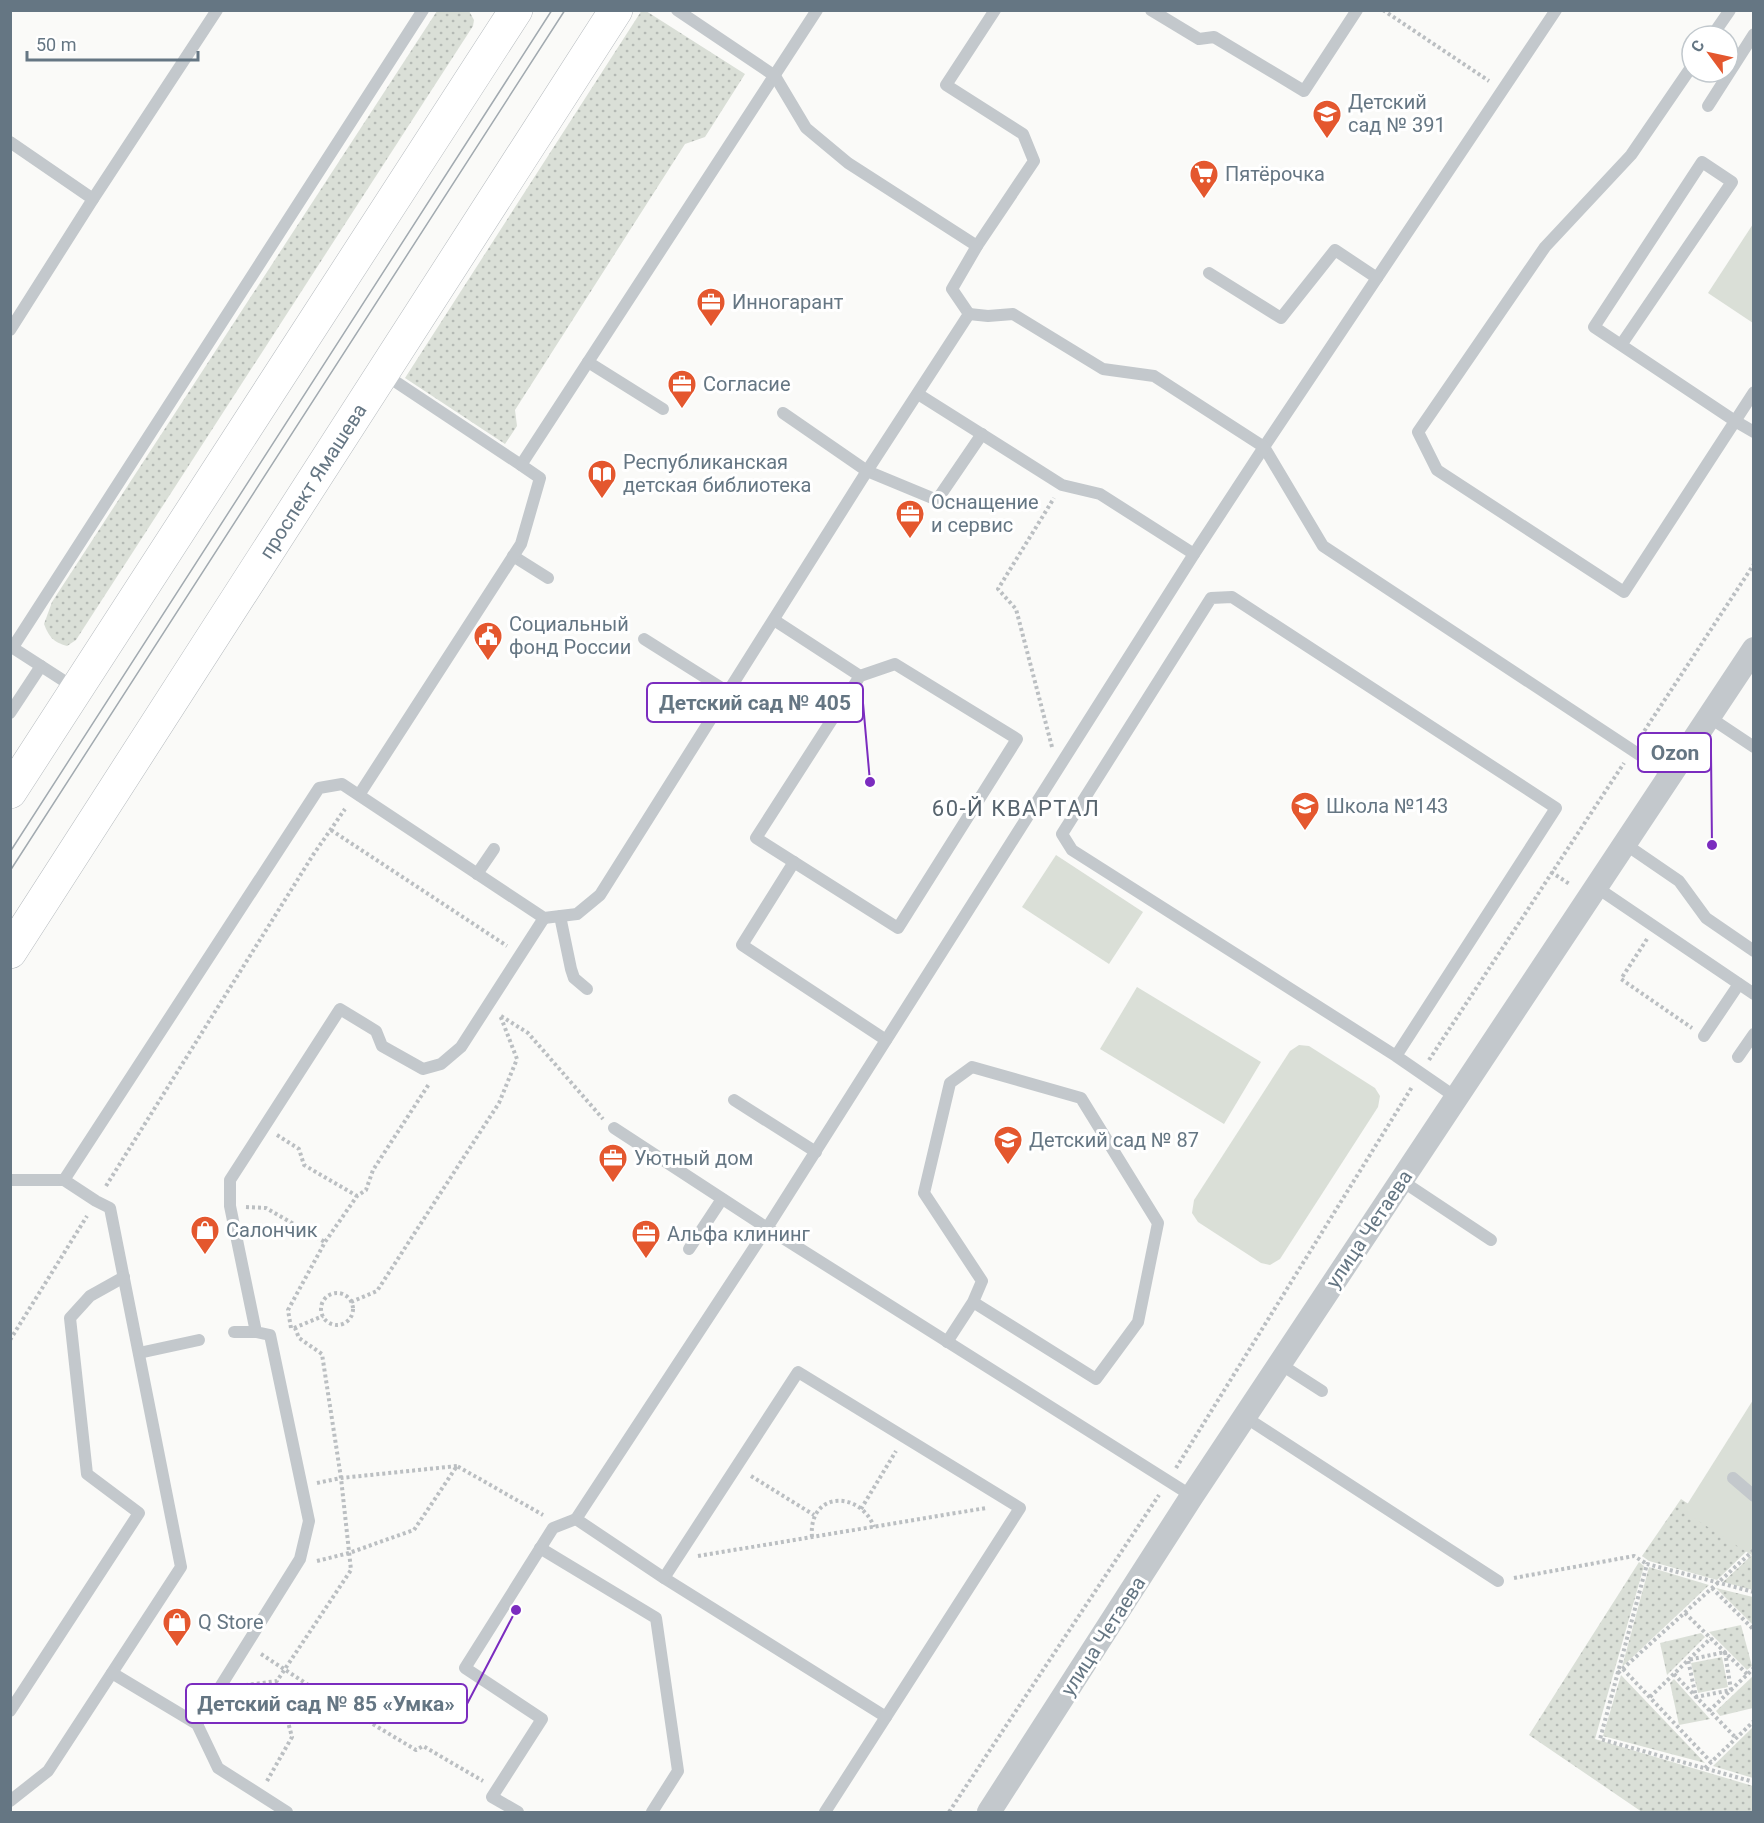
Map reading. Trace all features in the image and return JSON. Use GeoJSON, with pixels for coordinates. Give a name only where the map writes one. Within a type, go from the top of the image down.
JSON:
{"type":"FeatureCollection","features":[{"type":"Feature","properties":{"kind":"main road","name":"проспект Ямашева"},"geometry":{"type":"LineString","coordinates":[[10,952],[616,10]]}},
{"type":"Feature","properties":{"kind":"main road"},"geometry":{"type":"LineString","coordinates":[[10,792],[509,13]]}},
{"type":"Feature","properties":{"kind":"street","name":"улица Четаева"},"geometry":{"type":"LineString","coordinates":[[990,1812],[1192,1496],[1754,649]]}},
{"type":"Feature","properties":{"kind":"lane"},"geometry":{"type":"LineString","coordinates":[[10,330],[217,10]]}},
{"type":"Feature","properties":{"kind":"lane"},"geometry":{"type":"LineString","coordinates":[[77,689],[12,646],[423,10]]}},
{"type":"Feature","properties":{"kind":"lane"},"geometry":{"type":"LineString","coordinates":[[677,10],[775,76],[806,128],[848,163],[977,246]]}},
{"type":"Feature","properties":{"kind":"lane"},"geometry":{"type":"LineString","coordinates":[[520,465],[818,10]]}},
{"type":"Feature","properties":{"kind":"lane"},"geometry":{"type":"LineString","coordinates":[[995,10],[946,85],[1023,134],[1034,161],[977,246],[952,290],[969,314],[988,316],[1013,314],[1103,369],[1155,376],[1264,447],[1323,546],[1670,775]]}},
{"type":"Feature","properties":{"kind":"lane"},"geometry":{"type":"LineString","coordinates":[[1150,10],[1199,39],[1214,37],[1304,91],[1356,10]]}},
{"type":"Feature","properties":{"kind":"lane"},"geometry":{"type":"LineString","coordinates":[[518,1812],[492,1797],[542,1719],[465,1668],[553,1528],[576,1519],[816,1152],[1194,554],[1556,10]]}},
{"type":"Feature","properties":{"kind":"lane"},"geometry":{"type":"LineString","coordinates":[[1720,24],[1730,10]]}},
{"type":"Feature","properties":{"kind":"lane"},"geometry":{"type":"LineString","coordinates":[[1708,106],[1754,34]]}},
{"type":"Feature","properties":{"kind":"lane"},"geometry":{"type":"LineString","coordinates":[[1680,84],[1631,155],[1545,247],[1418,432],[1437,470],[1623,592],[1754,392]]}},
{"type":"Feature","properties":{"kind":"lane"},"geometry":{"type":"LineString","coordinates":[[10,142],[93,199]]}},
{"type":"Feature","properties":{"kind":"lane"},"geometry":{"type":"LineString","coordinates":[[1621,345],[1732,182],[1702,162],[1594,327],[1621,345],[1735,421],[1754,432]]}},
{"type":"Feature","properties":{"kind":"lane"},"geometry":{"type":"LineString","coordinates":[[1209,273],[1281,318],[1335,250],[1377,278]]}},
{"type":"Feature","properties":{"kind":"lane"},"geometry":{"type":"LineString","coordinates":[[64,1180],[319,788],[342,784],[544,918],[577,914],[600,895],[867,471],[969,314]]}},
{"type":"Feature","properties":{"kind":"lane"},"geometry":{"type":"LineString","coordinates":[[588,362],[663,409]]}},
{"type":"Feature","properties":{"kind":"lane"},"geometry":{"type":"LineString","coordinates":[[359,795],[521,544],[540,478],[382,374]]}},
{"type":"Feature","properties":{"kind":"lane"},"geometry":{"type":"LineString","coordinates":[[918,394],[1062,485],[1100,494],[1194,554]]}},
{"type":"Feature","properties":{"kind":"lane"},"geometry":{"type":"LineString","coordinates":[[783,413],[867,471],[937,500],[982,434]]}},
{"type":"Feature","properties":{"kind":"lane"},"geometry":{"type":"LineString","coordinates":[[513,556],[548,578]]}},
{"type":"Feature","properties":{"kind":"lane"},"geometry":{"type":"LineString","coordinates":[[1396,1056],[1556,808],[1232,597],[1211,598],[1062,834],[1072,850],[1396,1056],[1457,1098]]}},
{"type":"Feature","properties":{"kind":"lane"},"geometry":{"type":"LineString","coordinates":[[774,620],[860,676]]}},
{"type":"Feature","properties":{"kind":"lane"},"geometry":{"type":"LineString","coordinates":[[644,639],[728,692]]}},
{"type":"Feature","properties":{"kind":"lane"},"geometry":{"type":"LineString","coordinates":[[895,664],[1017,739],[897,928],[756,838],[860,676],[895,664]]}},
{"type":"Feature","properties":{"kind":"lane"},"geometry":{"type":"LineString","coordinates":[[10,713],[41,666]]}},
{"type":"Feature","properties":{"kind":"lane"},"geometry":{"type":"LineString","coordinates":[[1708,717],[1754,747]]}},
{"type":"Feature","properties":{"kind":"lane"},"geometry":{"type":"LineString","coordinates":[[1625,844],[1678,881],[1706,918],[1754,951]]}},
{"type":"Feature","properties":{"kind":"lane"},"geometry":{"type":"LineString","coordinates":[[477,874],[494,849]]}},
{"type":"Feature","properties":{"kind":"lane"},"geometry":{"type":"LineString","coordinates":[[794,862],[742,945],[886,1040]]}},
{"type":"Feature","properties":{"kind":"lane"},"geometry":{"type":"LineString","coordinates":[[1596,887],[1754,994]]}},
{"type":"Feature","properties":{"kind":"lane"},"geometry":{"type":"LineString","coordinates":[[560,916],[574,978],[586,989]]}},
{"type":"Feature","properties":{"kind":"lane"},"geometry":{"type":"LineString","coordinates":[[256,1332],[230,1206],[230,1180],[340,1009],[376,1031],[382,1046],[423,1069],[441,1064],[460,1047],[544,918]]}},
{"type":"Feature","properties":{"kind":"lane"},"geometry":{"type":"LineString","coordinates":[[1704,1036],[1739,984]]}},
{"type":"Feature","properties":{"kind":"lane"},"geometry":{"type":"LineString","coordinates":[[1738,1057],[1754,1034]]}},
{"type":"Feature","properties":{"kind":"lane"},"geometry":{"type":"LineString","coordinates":[[947,1342],[973,1302],[982,1281],[924,1192],[950,1083],[972,1067],[1081,1098],[1158,1223],[1138,1322],[1096,1379],[973,1302]]}},
{"type":"Feature","properties":{"kind":"lane"},"geometry":{"type":"LineString","coordinates":[[734,1100],[816,1152]]}},
{"type":"Feature","properties":{"kind":"lane"},"geometry":{"type":"LineString","coordinates":[[614,1128],[767,1228],[1192,1496]]}},
{"type":"Feature","properties":{"kind":"lane"},"geometry":{"type":"LineString","coordinates":[[10,1180],[64,1180],[96,1202],[110,1208],[181,1567],[48,1771],[10,1801]]}},
{"type":"Feature","properties":{"kind":"lane"},"geometry":{"type":"LineString","coordinates":[[1402,1181],[1491,1240]]}},
{"type":"Feature","properties":{"kind":"lane"},"geometry":{"type":"LineString","coordinates":[[690,1249],[722,1199]]}},
{"type":"Feature","properties":{"kind":"lane"},"geometry":{"type":"LineString","coordinates":[[10,1712],[139,1513],[87,1474],[70,1318],[90,1296],[124,1277]]}},
{"type":"Feature","properties":{"kind":"lane"},"geometry":{"type":"LineString","coordinates":[[197,1724],[300,1559],[309,1521],[270,1335],[256,1332],[234,1332]]}},
{"type":"Feature","properties":{"kind":"lane"},"geometry":{"type":"LineString","coordinates":[[139,1353],[199,1340]]}},
{"type":"Feature","properties":{"kind":"lane"},"geometry":{"type":"LineString","coordinates":[[1280,1364],[1322,1391]]}},
{"type":"Feature","properties":{"kind":"lane"},"geometry":{"type":"LineString","coordinates":[[664,1578],[798,1372],[1020,1508],[825,1812]]}},
{"type":"Feature","properties":{"kind":"lane"},"geometry":{"type":"LineString","coordinates":[[1245,1417],[1498,1581]]}},
{"type":"Feature","properties":{"kind":"lane"},"geometry":{"type":"LineString","coordinates":[[1733,1478],[1754,1496]]}},
{"type":"Feature","properties":{"kind":"lane"},"geometry":{"type":"LineString","coordinates":[[576,1519],[664,1578],[886,1718]]}},
{"type":"Feature","properties":{"kind":"lane"},"geometry":{"type":"LineString","coordinates":[[540,1548],[656,1618],[678,1771],[652,1812]]}},
{"type":"Feature","properties":{"kind":"lane"},"geometry":{"type":"LineString","coordinates":[[112,1673],[197,1724],[218,1768],[287,1812]]}},
{"type":"Feature","properties":{"kind":"path"},"geometry":{"type":"LineString","coordinates":[[1383,10],[1503,90]]}},
{"type":"Feature","properties":{"kind":"path"},"geometry":{"type":"LineString","coordinates":[[1058,768],[1016,609],[998,589],[1062,485]]}},
{"type":"Feature","properties":{"kind":"path"},"geometry":{"type":"LineString","coordinates":[[949,1812],[1168,1481],[1421,1073],[1754,564]]}},
{"type":"Feature","properties":{"kind":"path"},"geometry":{"type":"LineString","coordinates":[[10,1340],[307,865],[345,809]]}},
{"type":"Feature","properties":{"kind":"path"},"geometry":{"type":"LineString","coordinates":[[331,830],[520,954]]}},
{"type":"Feature","properties":{"kind":"path"},"geometry":{"type":"LineString","coordinates":[[1655,927],[1621,979],[1704,1036]]}},
{"type":"Feature","properties":{"kind":"path"},"geometry":{"type":"LineString","coordinates":[[351,1302],[377,1291],[499,1103],[518,1059],[493,997]]}},
{"type":"Feature","properties":{"kind":"path"},"geometry":{"type":"LineString","coordinates":[[501,1016],[528,1033],[595,1113],[614,1128]]}},
{"type":"Feature","properties":{"kind":"path"},"geometry":{"type":"LineString","coordinates":[[219,1689],[277,1681],[351,1570],[341,1478],[322,1354],[299,1338],[293,1328],[288,1310],[325,1242],[357,1196],[366,1190],[373,1170],[441,1064]]}},
{"type":"Feature","properties":{"kind":"path"},"geometry":{"type":"LineString","coordinates":[[265,1127],[299,1149],[304,1165],[357,1196]]}},
{"type":"Feature","properties":{"kind":"path"},"geometry":{"type":"LineString","coordinates":[[230,1206],[266,1208],[325,1242]]}},
{"type":"Feature","properties":{"kind":"path"},"geometry":{"type":"LineString","coordinates":[[340,1294],[349,1298],[351,1302],[353,1313],[342,1325],[331,1324],[321,1312],[323,1302],[330,1295],[340,1294]]}},
{"type":"Feature","properties":{"kind":"path"},"geometry":{"type":"LineString","coordinates":[[270,1335],[323,1316]]}},
{"type":"Feature","properties":{"kind":"path"},"geometry":{"type":"LineString","coordinates":[[861,1509],[904,1437]]}},
{"type":"Feature","properties":{"kind":"path"},"geometry":{"type":"LineString","coordinates":[[296,1566],[350,1553],[414,1530],[457,1466]]}},
{"type":"Feature","properties":{"kind":"path"},"geometry":{"type":"LineString","coordinates":[[302,1486],[341,1478],[457,1466],[547,1517],[576,1519]]}},
{"type":"Feature","properties":{"kind":"path"},"geometry":{"type":"LineString","coordinates":[[736,1467],[814,1515]]}},
{"type":"Feature","properties":{"kind":"path"},"geometry":{"type":"LineString","coordinates":[[812,1537],[811,1526],[814,1515],[825,1503],[837,1500],[850,1502],[861,1509],[871,1519],[874,1527]]}},
{"type":"Feature","properties":{"kind":"path"},"geometry":{"type":"LineString","coordinates":[[676,1559],[1012,1504]]}},
{"type":"Feature","properties":{"kind":"path"},"geometry":{"type":"LineString","coordinates":[[1618,1674],[1754,1550]]}},
{"type":"Feature","properties":{"kind":"path"},"geometry":{"type":"LineString","coordinates":[[1498,1581],[1634,1556],[1647,1564],[1754,1592]]}},
{"type":"Feature","properties":{"kind":"path"},"geometry":{"type":"LineString","coordinates":[[1647,1564],[1600,1739],[1754,1782]]}},
{"type":"Feature","properties":{"kind":"path"},"geometry":{"type":"LineString","coordinates":[[1712,1588],[1754,1630]]}},
{"type":"Feature","properties":{"kind":"path"},"geometry":{"type":"LineString","coordinates":[[1684,1612],[1747,1674]]}},
{"type":"Feature","properties":{"kind":"path"},"geometry":{"type":"LineString","coordinates":[[1650,1697],[1711,1638]]}},
{"type":"Feature","properties":{"kind":"path"},"geometry":{"type":"LineString","coordinates":[[247,1644],[285,1670],[416,1750],[423,1746],[487,1784],[504,1779]]}},
{"type":"Feature","properties":{"kind":"path"},"geometry":{"type":"LineString","coordinates":[[1688,1660],[1725,1652]]}},
{"type":"Feature","properties":{"kind":"path"},"geometry":{"type":"LineString","coordinates":[[1725,1652],[1731,1690]]}},
{"type":"Feature","properties":{"kind":"path"},"geometry":{"type":"LineString","coordinates":[[1688,1660],[1696,1697]]}},
{"type":"Feature","properties":{"kind":"path"},"geometry":{"type":"LineString","coordinates":[[1710,1711],[1754,1668]]}},
{"type":"Feature","properties":{"kind":"path"},"geometry":{"type":"LineString","coordinates":[[1623,1669],[1711,1762]]}},
{"type":"Feature","properties":{"kind":"path"},"geometry":{"type":"LineString","coordinates":[[1674,1674],[1736,1738]]}},
{"type":"Feature","properties":{"kind":"path"},"geometry":{"type":"LineString","coordinates":[[259,1795],[292,1737],[277,1681]]}},
{"type":"Feature","properties":{"kind":"path"},"geometry":{"type":"LineString","coordinates":[[1696,1697],[1731,1690]]}},
{"type":"Feature","properties":{"kind":"path"},"geometry":{"type":"LineString","coordinates":[[1704,1768],[1754,1721]]}},
{"type":"Feature","properties":{"kind":"shaded area"},"geometry":{"type":"Polygon","coordinates":[[[642,10],[745,74],[705,137],[685,144],[515,410],[517,426],[505,444],[405,378],[642,10]]]}},
{"type":"Feature","properties":{"kind":"shaded area"},"geometry":{"type":"Polygon","coordinates":[[[437,11],[469,11],[474,20],[473,26],[76,640],[67,646],[58,643],[50,636],[44,624],[52,602],[437,11]]]}},
{"type":"Feature","properties":{"kind":"shaded area"},"geometry":{"type":"Polygon","coordinates":[[[1753,224],[1754,323],[1708,293],[1753,224]]]}},
{"type":"Feature","properties":{"kind":"shaded area"},"geometry":{"type":"Polygon","coordinates":[[[1056,855],[1143,912],[1109,964],[1022,907],[1056,855]]]}},
{"type":"Feature","properties":{"kind":"shaded area"},"geometry":{"type":"Polygon","coordinates":[[[1137,987],[1261,1062],[1224,1124],[1100,1049],[1137,987]]]}},
{"type":"Feature","properties":{"kind":"shaded area"},"geometry":{"type":"Polygon","coordinates":[[[1299,1045],[1309,1046],[1375,1088],[1380,1096],[1378,1107],[1280,1259],[1270,1265],[1261,1263],[1198,1222],[1192,1213],[1194,1200],[1290,1051],[1299,1045]]]}},
{"type":"Feature","properties":{"kind":"shaded area"},"geometry":{"type":"Polygon","coordinates":[[[1753,1400],[1753,1556],[1683,1511],[1753,1400]]]}},
{"type":"Feature","properties":{"kind":"shaded area"},"geometry":{"type":"Polygon","coordinates":[[[1681,1499],[1752,1546],[1717,1580],[1649,1561],[1642,1556],[1681,1499]]]}},
{"type":"Feature","properties":{"kind":"shaded area"},"geometry":{"type":"Polygon","coordinates":[[[1753,1554],[1753,1590],[1723,1582],[1753,1554]]]}},
{"type":"Feature","properties":{"kind":"shaded area"},"geometry":{"type":"Polygon","coordinates":[[[1639,1562],[1644,1566],[1595,1739],[1753,1786],[1753,1812],[1642,1812],[1529,1735],[1639,1562]]]}},
{"type":"Feature","properties":{"kind":"shaded area"},"geometry":{"type":"Polygon","coordinates":[[[1649,1567],[1709,1585],[1622,1667],[1649,1567]]]}},
{"type":"Feature","properties":{"kind":"shaded area"},"geometry":{"type":"Polygon","coordinates":[[[1716,1588],[1753,1597],[1753,1625],[1716,1588]]]}},
{"type":"Feature","properties":{"kind":"shaded area"},"geometry":{"type":"Polygon","coordinates":[[[1741,1625],[1752,1666],[1747,1670],[1709,1632],[1741,1625]]]}},
{"type":"Feature","properties":{"kind":"shaded area"},"geometry":{"type":"Polygon","coordinates":[[[1701,1633],[1705,1637],[1667,1675],[1660,1643],[1701,1633]]]}},
{"type":"Feature","properties":{"kind":"shaded area"},"geometry":{"type":"Polygon","coordinates":[[[1722,1657],[1728,1687],[1698,1693],[1691,1663],[1722,1657]]]}},
{"type":"Feature","properties":{"kind":"shaded area"},"geometry":{"type":"Polygon","coordinates":[[[1621,1675],[1705,1763],[1603,1736],[1621,1675]]]}},
{"type":"Feature","properties":{"kind":"shaded area"},"geometry":{"type":"Polygon","coordinates":[[[1753,1676],[1753,1708],[1720,1716],[1716,1711],[1753,1676]]]}},
{"type":"Feature","properties":{"kind":"shaded area"},"geometry":{"type":"Polygon","coordinates":[[[1674,1679],[1710,1719],[1679,1725],[1670,1683],[1674,1679]]]}},
{"type":"Feature","properties":{"kind":"shaded area"},"geometry":{"type":"Polygon","coordinates":[[[1753,1727],[1753,1778],[1713,1766],[1753,1727]]]}},
{"type":"Feature","properties":{"kind":"tram line"},"geometry":{"type":"LineString","coordinates":[[10,852],[552,10]]}},
{"type":"Feature","properties":{"kind":"tram line"},"geometry":{"type":"LineString","coordinates":[[10,871],[565,10]]}},
{"type":"Feature","properties":{"kind":"place","name":"Детский сад № 391"},"geometry":{"type":"Point","coordinates":[1327,140]}},
{"type":"Feature","properties":{"kind":"place","name":"Пятёрочка"},"geometry":{"type":"Point","coordinates":[1204,200]}},
{"type":"Feature","properties":{"kind":"place","name":"Инногарант"},"geometry":{"type":"Point","coordinates":[711,328]}},
{"type":"Feature","properties":{"kind":"place","name":"Согласие"},"geometry":{"type":"Point","coordinates":[682,410]}},
{"type":"Feature","properties":{"kind":"place","name":"Республиканская детская библиотека"},"geometry":{"type":"Point","coordinates":[602,500]}},
{"type":"Feature","properties":{"kind":"place","name":"Оснащение и сервис"},"geometry":{"type":"Point","coordinates":[910,540]}},
{"type":"Feature","properties":{"kind":"place","name":"Социальный фонд России"},"geometry":{"type":"Point","coordinates":[488,662]}},
{"type":"Feature","properties":{"kind":"place","name":"Детский сад № 405"},"geometry":{"type":"Point","coordinates":[870,782]}},
{"type":"Feature","properties":{"kind":"place","name":"Школа №143"},"geometry":{"type":"Point","coordinates":[1305,832]}},
{"type":"Feature","properties":{"kind":"place","name":"Ozon"},"geometry":{"type":"Point","coordinates":[1712,845]}},
{"type":"Feature","properties":{"kind":"place","name":"Детский сад № 87"},"geometry":{"type":"Point","coordinates":[1008,1166]}},
{"type":"Feature","properties":{"kind":"place","name":"Уютный дом"},"geometry":{"type":"Point","coordinates":[613,1184]}},
{"type":"Feature","properties":{"kind":"place","name":"Салончик"},"geometry":{"type":"Point","coordinates":[205,1256]}},
{"type":"Feature","properties":{"kind":"place","name":"Альфа клининг"},"geometry":{"type":"Point","coordinates":[646,1260]}},
{"type":"Feature","properties":{"kind":"place","name":"Детский сад № 85 «Умка»"},"geometry":{"type":"Point","coordinates":[516,1610]}},
{"type":"Feature","properties":{"kind":"place","name":"Q Store"},"geometry":{"type":"Point","coordinates":[177,1648]}},
{"type":"Feature","properties":{"kind":"district","name":"60-Й КВАРТАЛ"},"geometry":{"type":"Point","coordinates":[1016,808]}}]}
